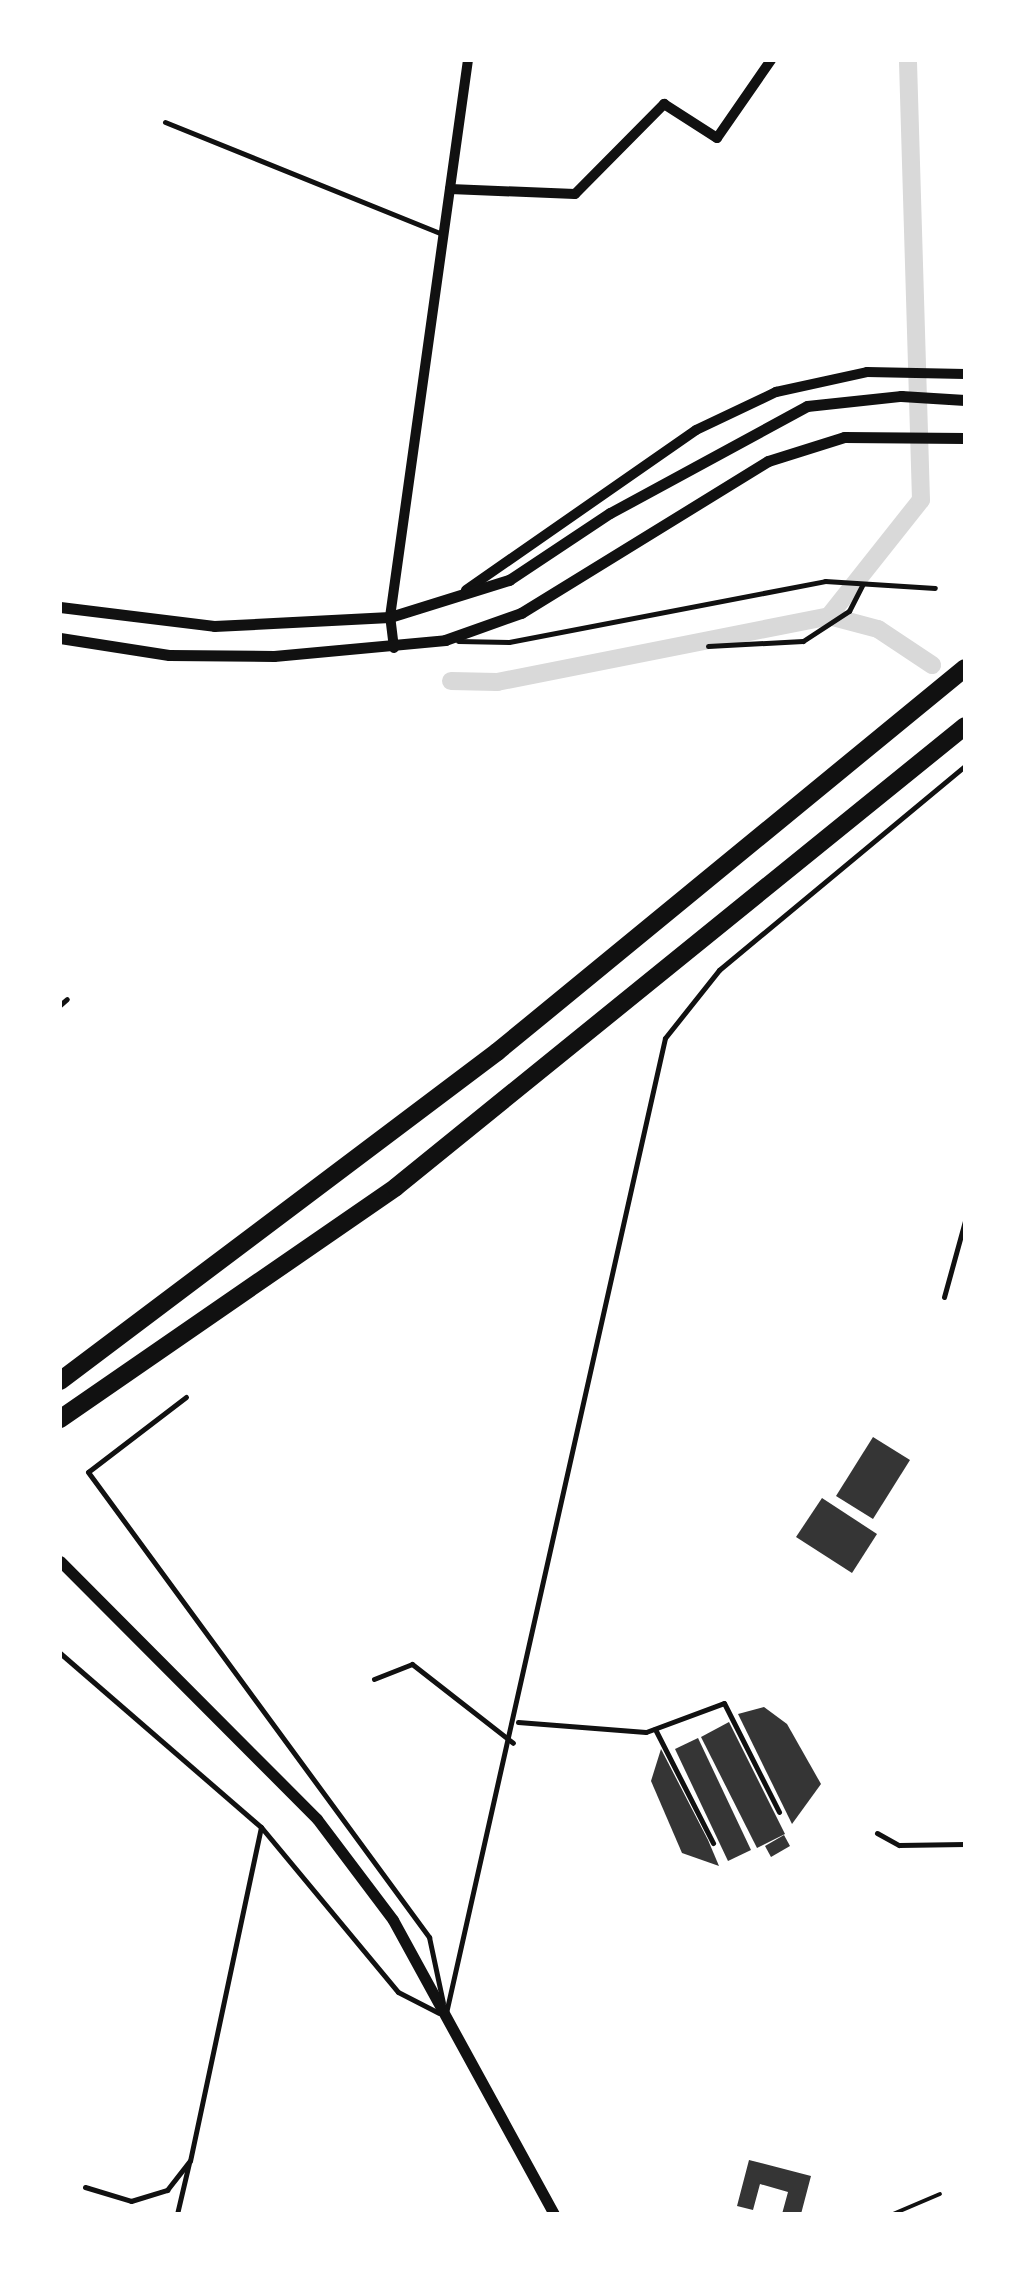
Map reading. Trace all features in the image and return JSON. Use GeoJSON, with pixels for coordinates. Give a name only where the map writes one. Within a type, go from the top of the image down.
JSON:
{"type":"FeatureCollection","features":[{"type":"Feature","properties":{"kind":"highway"},"geometry":{"type":"LineString","coordinates":[[60,1381],[497,1052],[965,668]]}},
{"type":"Feature","properties":{"kind":"highway"},"geometry":{"type":"LineString","coordinates":[[60,1419],[396,1187],[965,726]]}},
{"type":"Feature","properties":{"kind":"street"},"geometry":{"type":"LineString","coordinates":[[394,648],[390,617],[468,60]]}},
{"type":"Feature","properties":{"kind":"street"},"geometry":{"type":"LineString","coordinates":[[450,189],[574,194],[664,104],[717,138],[771,60]]}},
{"type":"Feature","properties":{"kind":"street"},"geometry":{"type":"LineString","coordinates":[[390,617],[483,580],[696,430],[776,392],[868,372],[965,374]]}},
{"type":"Feature","properties":{"kind":"street"},"geometry":{"type":"LineString","coordinates":[[60,608],[214,626],[390,617],[508,580],[610,513],[807,406],[902,396],[965,400]]}},
{"type":"Feature","properties":{"kind":"street"},"geometry":{"type":"LineString","coordinates":[[60,638],[169,656],[394,648],[444,640],[521,613],[768,461],[844,437],[965,438]]}},
{"type":"Feature","properties":{"kind":"street"},"geometry":{"type":"LineString","coordinates":[[60,1562],[167,1663],[317,1819],[393,1920],[554,2214]]}},
{"type":"Feature","properties":{"kind":"lane"},"geometry":{"type":"LineString","coordinates":[[165,122],[444,235]]}},
{"type":"Feature","properties":{"kind":"lane"},"geometry":{"type":"LineString","coordinates":[[444,640],[508,642],[825,582],[934,588]]}},
{"type":"Feature","properties":{"kind":"lane"},"geometry":{"type":"LineString","coordinates":[[708,646],[803,641],[849,611],[861,584]]}},
{"type":"Feature","properties":{"kind":"lane"},"geometry":{"type":"LineString","coordinates":[[446,2016],[518,1722],[665,1038],[719,970],[965,766]]}},
{"type":"Feature","properties":{"kind":"lane"},"geometry":{"type":"LineString","coordinates":[[60,1005],[67,999]]}},
{"type":"Feature","properties":{"kind":"lane"},"geometry":{"type":"LineString","coordinates":[[944,1297],[965,1221]]}},
{"type":"Feature","properties":{"kind":"lane"},"geometry":{"type":"LineString","coordinates":[[186,1397],[88,1472],[429,1937],[446,2016]]}},
{"type":"Feature","properties":{"kind":"lane"},"geometry":{"type":"LineString","coordinates":[[60,1653],[261,1827],[398,1992],[446,2016]]}},
{"type":"Feature","properties":{"kind":"lane"},"geometry":{"type":"LineString","coordinates":[[374,1679],[412,1664],[513,1743]]}},
{"type":"Feature","properties":{"kind":"lane"},"geometry":{"type":"LineString","coordinates":[[518,1722],[655,1729],[724,1703],[779,1812]]}},
{"type":"Feature","properties":{"kind":"lane"},"geometry":{"type":"LineString","coordinates":[[655,1729],[713,1843]]}},
{"type":"Feature","properties":{"kind":"lane"},"geometry":{"type":"LineString","coordinates":[[177,2214],[261,1827]]}},
{"type":"Feature","properties":{"kind":"lane"},"geometry":{"type":"LineString","coordinates":[[877,1834],[898,1845],[965,1844]]}},
{"type":"Feature","properties":{"kind":"lane"},"geometry":{"type":"LineString","coordinates":[[85,2187],[131,2201],[167,2190],[190,2161]]}},
{"type":"Feature","properties":{"kind":"path"},"geometry":{"type":"LineString","coordinates":[[892,2214],[940,2194]]}},
{"type":"Feature","properties":{"kind":"building"},"geometry":{"type":"Polygon","coordinates":[[[873,1437],[910,1460],[873,1519],[836,1496],[873,1437]]]}},
{"type":"Feature","properties":{"kind":"building"},"geometry":{"type":"Polygon","coordinates":[[[822,1498],[877,1534],[852,1573],[796,1537],[822,1498]]]}},
{"type":"Feature","properties":{"kind":"building"},"geometry":{"type":"Polygon","coordinates":[[[764,1707],[787,1724],[821,1784],[792,1824],[738,1714],[764,1707]]]}},
{"type":"Feature","properties":{"kind":"building"},"geometry":{"type":"Polygon","coordinates":[[[729,1722],[785,1834],[757,1848],[701,1737],[729,1722]]]}},
{"type":"Feature","properties":{"kind":"building"},"geometry":{"type":"Polygon","coordinates":[[[698,1738],[751,1850],[728,1861],[675,1749],[698,1738]]]}},
{"type":"Feature","properties":{"kind":"building"},"geometry":{"type":"Polygon","coordinates":[[[661,1749],[719,1866],[682,1853],[651,1781],[661,1749]]]}},
{"type":"Feature","properties":{"kind":"building"},"geometry":{"type":"Polygon","coordinates":[[[784,1835],[790,1846],[771,1857],[765,1846],[784,1835]]]}},
{"type":"Feature","properties":{"kind":"building"},"geometry":{"type":"Polygon","coordinates":[[[749,2160],[811,2176],[801,2214],[782,2214],[788,2192],[760,2184],[753,2210],[737,2206],[749,2160]]]}},
{"type":"Feature","properties":{"kind":"waterway"},"geometry":{"type":"LineString","coordinates":[[451,681],[497,682],[829,616],[921,500],[908,60]]}},
{"type":"Feature","properties":{"kind":"waterway"},"geometry":{"type":"LineString","coordinates":[[829,616],[878,629],[932,665]]}}]}
